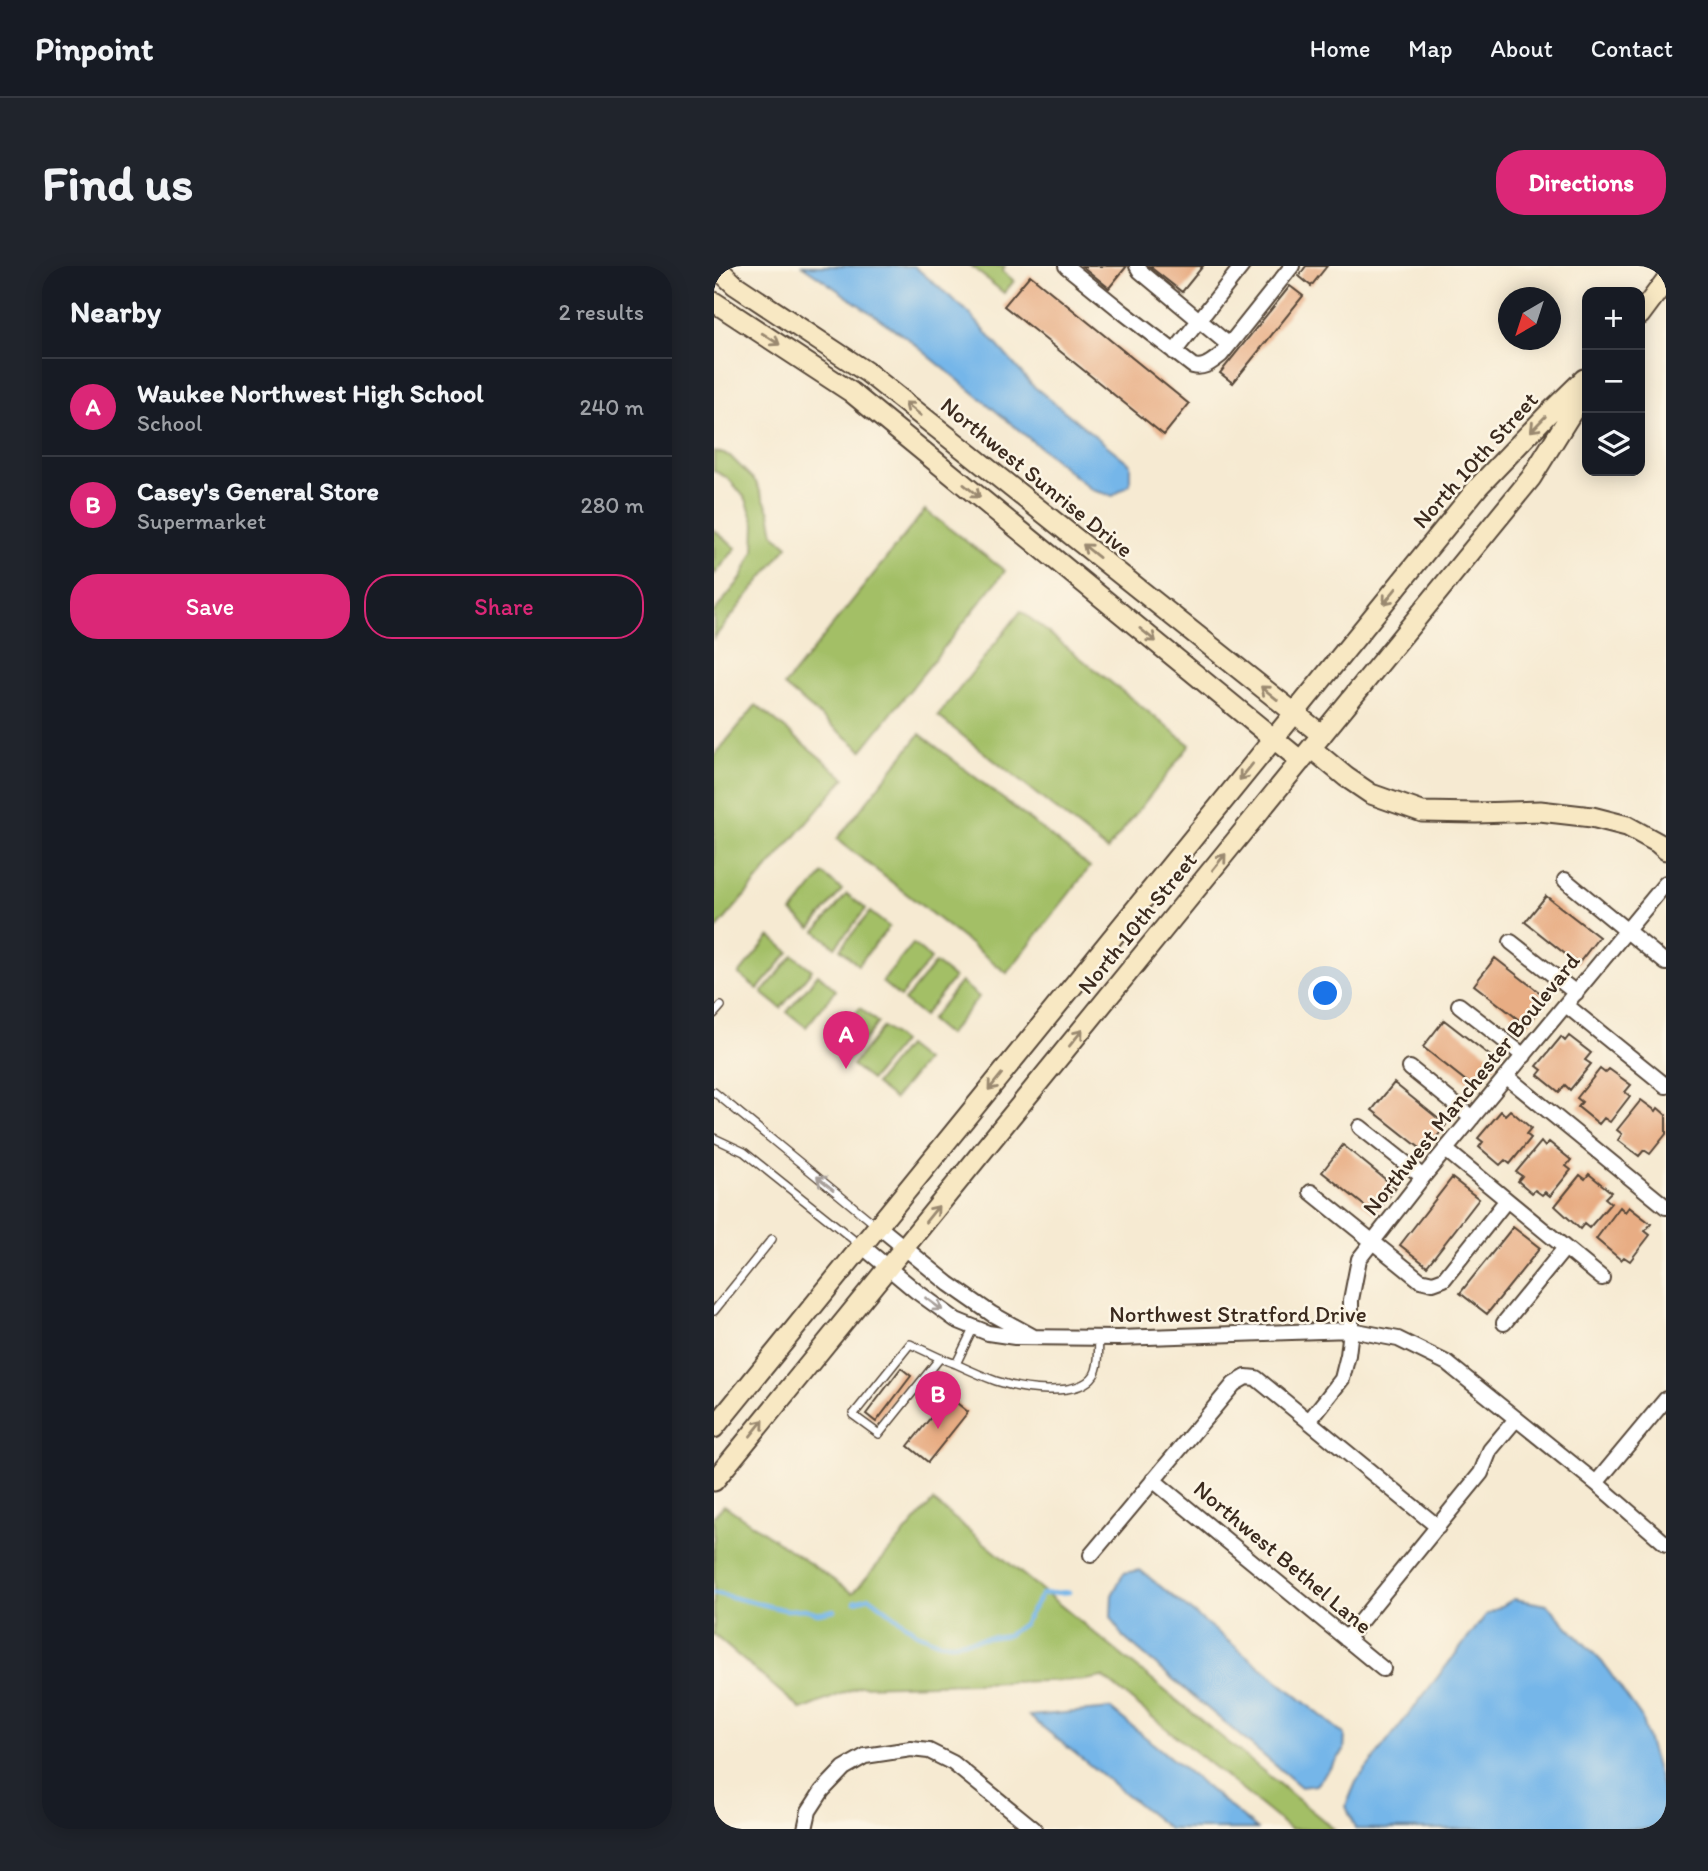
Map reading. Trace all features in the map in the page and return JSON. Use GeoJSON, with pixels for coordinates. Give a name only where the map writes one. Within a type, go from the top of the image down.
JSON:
{"type":"FeatureCollection","features":[{"type":"Feature","properties":{"kind":"main road","name":"Northwest Sunrise Drive"},"geometry":{"type":"LineString","coordinates":[[715,266],[735,285],[868,373],[1295,713],[1312,748],[1371,794],[1422,812],[1540,811],[1592,817],[1627,826],[1666,850]]}},
{"type":"Feature","properties":{"kind":"main road"},"geometry":{"type":"LineString","coordinates":[[1645,308],[1666,279]]}},
{"type":"Feature","properties":{"kind":"main road","name":"Northwest Sunrise Drive"},"geometry":{"type":"LineString","coordinates":[[714,302],[852,392],[1274,738],[1312,748]]}},
{"type":"Feature","properties":{"kind":"main road","name":"North 10th Street"},"geometry":{"type":"LineString","coordinates":[[714,1428],[1479,486],[1582,381]]}},
{"type":"Feature","properties":{"kind":"main road","name":"North 10th Street"},"geometry":{"type":"LineString","coordinates":[[714,1481],[1531,478],[1582,396]]}},
{"type":"Feature","properties":{"kind":"street"},"geometry":{"type":"LineString","coordinates":[[1066,266],[1174,352],[1200,368],[1221,355],[1292,266]]}},
{"type":"Feature","properties":{"kind":"street"},"geometry":{"type":"LineString","coordinates":[[1137,266],[1229,345]]}},
{"type":"Feature","properties":{"kind":"street"},"geometry":{"type":"LineString","coordinates":[[1174,352],[1242,266]]}},
{"type":"Feature","properties":{"kind":"street"},"geometry":{"type":"LineString","coordinates":[[1564,880],[1666,963]]}},
{"type":"Feature","properties":{"kind":"street","name":"Northwest Manchester Boulevard"},"geometry":{"type":"LineString","coordinates":[[1309,1421],[1342,1379],[1348,1356],[1351,1300],[1359,1259],[1423,1177],[1666,883]]}},
{"type":"Feature","properties":{"kind":"street"},"geometry":{"type":"LineString","coordinates":[[1511,942],[1666,1086]]}},
{"type":"Feature","properties":{"kind":"street"},"geometry":{"type":"LineString","coordinates":[[1459,1004],[1524,1056]]}},
{"type":"Feature","properties":{"kind":"street"},"geometry":{"type":"LineString","coordinates":[[1410,1068],[1472,1118]]}},
{"type":"Feature","properties":{"kind":"street"},"geometry":{"type":"LineString","coordinates":[[1507,1077],[1666,1207]]}},
{"type":"Feature","properties":{"kind":"street"},"geometry":{"type":"LineString","coordinates":[[1360,1127],[1423,1177]]}},
{"type":"Feature","properties":{"kind":"street"},"geometry":{"type":"LineString","coordinates":[[1446,1150],[1602,1278]]}},
{"type":"Feature","properties":{"kind":"street"},"geometry":{"type":"LineString","coordinates":[[1311,1192],[1420,1280],[1433,1283],[1444,1279],[1506,1201]]}},
{"type":"Feature","properties":{"kind":"street","name":"Northwest Stratford Drive"},"geometry":{"type":"LineString","coordinates":[[878,1226],[948,1284],[992,1314],[1033,1337]]}},
{"type":"Feature","properties":{"kind":"street","name":"Northwest Stratford Drive"},"geometry":{"type":"LineString","coordinates":[[862,1246],[956,1320],[988,1334],[1099,1338],[1351,1330],[1398,1339],[1447,1363],[1596,1483],[1666,1544]]}},
{"type":"Feature","properties":{"kind":"street"},"geometry":{"type":"LineString","coordinates":[[1504,1323],[1565,1248]]}},
{"type":"Feature","properties":{"kind":"street"},"geometry":{"type":"LineString","coordinates":[[1091,1555],[1234,1384],[1246,1377],[1256,1378],[1438,1527]]}},
{"type":"Feature","properties":{"kind":"street"},"geometry":{"type":"LineString","coordinates":[[1596,1483],[1666,1399]]}},
{"type":"Feature","properties":{"kind":"street"},"geometry":{"type":"LineString","coordinates":[[1346,1639],[1481,1473],[1490,1450],[1516,1419]]}},
{"type":"Feature","properties":{"kind":"street","name":"Northwest Bethel Lane"},"geometry":{"type":"LineString","coordinates":[[1153,1480],[1383,1669]]}},
{"type":"Feature","properties":{"kind":"street"},"geometry":{"type":"LineString","coordinates":[[805,1829],[809,1811],[822,1791],[844,1768],[865,1756],[911,1749],[929,1751],[953,1763],[1034,1829]]}},
{"type":"Feature","properties":{"kind":"lane"},"geometry":{"type":"LineString","coordinates":[[714,1014],[721,1006]]}},
{"type":"Feature","properties":{"kind":"lane"},"geometry":{"type":"LineString","coordinates":[[714,1091],[878,1226]]}},
{"type":"Feature","properties":{"kind":"lane"},"geometry":{"type":"LineString","coordinates":[[714,1138],[744,1152],[862,1246]]}},
{"type":"Feature","properties":{"kind":"lane"},"geometry":{"type":"LineString","coordinates":[[714,1311],[772,1239]]}},
{"type":"Feature","properties":{"kind":"lane"},"geometry":{"type":"LineString","coordinates":[[956,1364],[974,1327]]}},
{"type":"Feature","properties":{"kind":"lane"},"geometry":{"type":"LineString","coordinates":[[940,1358],[878,1434],[853,1415],[910,1344],[998,1382],[1039,1390],[1069,1390],[1093,1377],[1097,1368],[1099,1338]]}},
{"type":"Feature","properties":{"kind":"green space"},"geometry":{"type":"Polygon","coordinates":[[[971,266],[1005,266],[1002,271],[1014,281],[1004,293],[971,266]]]}},
{"type":"Feature","properties":{"kind":"green space"},"geometry":{"type":"Polygon","coordinates":[[[714,451],[730,456],[756,482],[770,512],[774,534],[788,546],[714,638],[714,612],[741,579],[754,551],[755,524],[746,499],[728,478],[714,471],[714,451]]]}},
{"type":"Feature","properties":{"kind":"green space"},"geometry":{"type":"Polygon","coordinates":[[[925,510],[1005,571],[862,750],[784,686],[925,510]]]}},
{"type":"Feature","properties":{"kind":"green space"},"geometry":{"type":"Polygon","coordinates":[[[714,530],[736,548],[714,575],[714,530]]]}},
{"type":"Feature","properties":{"kind":"green space"},"geometry":{"type":"Polygon","coordinates":[[[1021,611],[1190,745],[1107,850],[938,716],[1021,611]]]}},
{"type":"Feature","properties":{"kind":"green space"},"geometry":{"type":"Polygon","coordinates":[[[756,705],[845,778],[714,932],[714,756],[756,705]]]}},
{"type":"Feature","properties":{"kind":"green space"},"geometry":{"type":"Polygon","coordinates":[[[920,734],[1090,867],[1007,973],[837,839],[920,734]]]}},
{"type":"Feature","properties":{"kind":"green space"},"geometry":{"type":"Polygon","coordinates":[[[823,874],[842,890],[811,928],[792,912],[823,874]]]}},
{"type":"Feature","properties":{"kind":"green space"},"geometry":{"type":"Polygon","coordinates":[[[847,894],[866,909],[835,947],[816,931],[847,894]]]}},
{"type":"Feature","properties":{"kind":"green space"},"geometry":{"type":"Polygon","coordinates":[[[870,912],[889,927],[858,965],[840,949],[870,912]]]}},
{"type":"Feature","properties":{"kind":"green space"},"geometry":{"type":"Polygon","coordinates":[[[770,936],[789,952],[758,989],[739,974],[770,936]]]}},
{"type":"Feature","properties":{"kind":"green space"},"geometry":{"type":"Polygon","coordinates":[[[913,944],[931,959],[900,997],[882,982],[913,944]]]}},
{"type":"Feature","properties":{"kind":"green space"},"geometry":{"type":"Polygon","coordinates":[[[793,955],[812,970],[781,1008],[762,993],[793,955]]]}},
{"type":"Feature","properties":{"kind":"green space"},"geometry":{"type":"Polygon","coordinates":[[[935,963],[954,978],[923,1016],[904,1001],[935,963]]]}},
{"type":"Feature","properties":{"kind":"green space"},"geometry":{"type":"Polygon","coordinates":[[[818,974],[836,990],[806,1027],[787,1012],[818,974]]]}},
{"type":"Feature","properties":{"kind":"green space"},"geometry":{"type":"Polygon","coordinates":[[[961,982],[979,997],[948,1035],[930,1020],[961,982]]]}},
{"type":"Feature","properties":{"kind":"green space"},"geometry":{"type":"Polygon","coordinates":[[[860,1008],[878,1023],[847,1061],[829,1046],[860,1008]]]}},
{"type":"Feature","properties":{"kind":"green space"},"geometry":{"type":"Polygon","coordinates":[[[883,1027],[902,1042],[871,1080],[852,1065],[883,1027]]]}},
{"type":"Feature","properties":{"kind":"green space"},"geometry":{"type":"Polygon","coordinates":[[[906,1046],[925,1061],[894,1099],[875,1084],[906,1046]]]}},
{"type":"Feature","properties":{"kind":"green space"},"geometry":{"type":"Polygon","coordinates":[[[933,1501],[1334,1829],[1290,1829],[1103,1677],[1085,1680],[860,1686],[802,1710],[714,1635],[714,1516],[724,1505],[853,1593],[933,1501]]]}},
{"type":"Feature","properties":{"kind":"water"},"geometry":{"type":"Polygon","coordinates":[[[803,266],[914,266],[969,313],[1032,385],[1130,464],[1130,484],[1113,496],[1092,490],[907,338],[803,266]]]}},
{"type":"Feature","properties":{"kind":"water"},"geometry":{"type":"Polygon","coordinates":[[[1140,1570],[1345,1735],[1344,1751],[1316,1785],[1301,1787],[1123,1637],[1111,1617],[1112,1595],[1124,1573],[1140,1570]]]}},
{"type":"Feature","properties":{"kind":"water"},"geometry":{"type":"Polygon","coordinates":[[[1514,1599],[1547,1605],[1602,1662],[1641,1717],[1666,1801],[1666,1829],[1355,1829],[1346,1806],[1356,1782],[1486,1615],[1514,1599]]]}},
{"type":"Feature","properties":{"kind":"water"},"geometry":{"type":"Polygon","coordinates":[[[1111,1709],[1257,1829],[1169,1829],[1029,1716],[1111,1709]]]}},
{"type":"Feature","properties":{"kind":"building"},"geometry":{"type":"Polygon","coordinates":[[[1082,266],[1127,266],[1109,288],[1082,266]]]}},
{"type":"Feature","properties":{"kind":"building"},"geometry":{"type":"Polygon","coordinates":[[[1149,266],[1203,266],[1182,292],[1149,266]]]}},
{"type":"Feature","properties":{"kind":"building"},"geometry":{"type":"Polygon","coordinates":[[[1306,266],[1327,266],[1311,286],[1299,276],[1306,266]]]}},
{"type":"Feature","properties":{"kind":"building"},"geometry":{"type":"Polygon","coordinates":[[[1030,275],[1189,404],[1164,435],[1004,306],[1030,275]]]}},
{"type":"Feature","properties":{"kind":"building"},"geometry":{"type":"Polygon","coordinates":[[[1290,286],[1303,296],[1233,383],[1220,373],[1290,286]]]}},
{"type":"Feature","properties":{"kind":"building"},"geometry":{"type":"Polygon","coordinates":[[[1546,896],[1599,937],[1578,964],[1525,922],[1546,896]]]}},
{"type":"Feature","properties":{"kind":"building"},"geometry":{"type":"Polygon","coordinates":[[[1495,958],[1548,999],[1527,1026],[1474,985],[1495,958]]]}},
{"type":"Feature","properties":{"kind":"building"},"geometry":{"type":"Polygon","coordinates":[[[1444,1020],[1498,1062],[1476,1089],[1423,1047],[1444,1020]]]}},
{"type":"Feature","properties":{"kind":"building"},"geometry":{"type":"Polygon","coordinates":[[[1569,1036],[1591,1053],[1585,1060],[1591,1064],[1570,1090],[1565,1085],[1559,1092],[1538,1075],[1542,1070],[1537,1066],[1561,1037],[1565,1041],[1569,1036]]]}},
{"type":"Feature","properties":{"kind":"building"},"geometry":{"type":"Polygon","coordinates":[[[1600,1069],[1605,1073],[1609,1069],[1631,1085],[1625,1092],[1630,1096],[1610,1122],[1604,1118],[1599,1124],[1578,1107],[1582,1102],[1577,1098],[1600,1069]]]}},
{"type":"Feature","properties":{"kind":"building"},"geometry":{"type":"Polygon","coordinates":[[[1394,1083],[1446,1125],[1425,1152],[1372,1110],[1394,1083]]]}},
{"type":"Feature","properties":{"kind":"building"},"geometry":{"type":"Polygon","coordinates":[[[1641,1100],[1666,1115],[1666,1134],[1650,1154],[1644,1150],[1639,1156],[1618,1140],[1622,1134],[1617,1130],[1641,1100]]]}},
{"type":"Feature","properties":{"kind":"building"},"geometry":{"type":"Polygon","coordinates":[[[1510,1110],[1531,1128],[1526,1134],[1531,1138],[1510,1164],[1505,1160],[1500,1165],[1479,1147],[1483,1142],[1478,1138],[1501,1111],[1505,1115],[1510,1110]]]}},
{"type":"Feature","properties":{"kind":"building"},"geometry":{"type":"Polygon","coordinates":[[[1541,1142],[1545,1147],[1549,1142],[1571,1160],[1566,1166],[1571,1170],[1550,1196],[1535,1190],[1532,1193],[1518,1181],[1522,1176],[1516,1172],[1541,1142]]]}},
{"type":"Feature","properties":{"kind":"building"},"geometry":{"type":"Polygon","coordinates":[[[1343,1145],[1396,1188],[1375,1214],[1322,1172],[1343,1145]]]}},
{"type":"Feature","properties":{"kind":"building"},"geometry":{"type":"Polygon","coordinates":[[[1589,1174],[1611,1192],[1605,1198],[1611,1203],[1589,1228],[1584,1224],[1580,1229],[1555,1206],[1580,1175],[1585,1179],[1589,1174]]]}},
{"type":"Feature","properties":{"kind":"building"},"geometry":{"type":"Polygon","coordinates":[[[1452,1178],[1479,1199],[1427,1266],[1400,1245],[1452,1178]]]}},
{"type":"Feature","properties":{"kind":"building"},"geometry":{"type":"Polygon","coordinates":[[[1620,1207],[1625,1212],[1629,1207],[1651,1224],[1645,1231],[1650,1235],[1630,1261],[1624,1257],[1621,1260],[1596,1239],[1620,1207]]]}},
{"type":"Feature","properties":{"kind":"building"},"geometry":{"type":"Polygon","coordinates":[[[1513,1227],[1540,1248],[1487,1314],[1460,1293],[1513,1227]]]}},
{"type":"Feature","properties":{"kind":"building"},"geometry":{"type":"Polygon","coordinates":[[[901,1368],[911,1376],[876,1422],[866,1414],[901,1368]]]}},
{"type":"Feature","properties":{"kind":"building"},"geometry":{"type":"Polygon","coordinates":[[[948,1396],[968,1412],[928,1462],[908,1446],[948,1396]]]}},
{"type":"Feature","properties":{"kind":"waterway"},"geometry":{"type":"LineString","coordinates":[[855,1601],[870,1597],[917,1633],[938,1642],[952,1643],[1008,1635],[1023,1624],[1042,1594],[1069,1592]]}},
{"type":"Feature","properties":{"kind":"waterway"},"geometry":{"type":"LineString","coordinates":[[714,1593],[786,1610],[805,1609],[818,1613],[834,1610]]}},
{"type":"Feature","properties":{"kind":"place","name":"Waukee Northwest High School"},"geometry":{"type":"Point","coordinates":[846,1069]}},
{"type":"Feature","properties":{"kind":"place","name":"Casey's General Store"},"geometry":{"type":"Point","coordinates":[938,1429]}}]}
